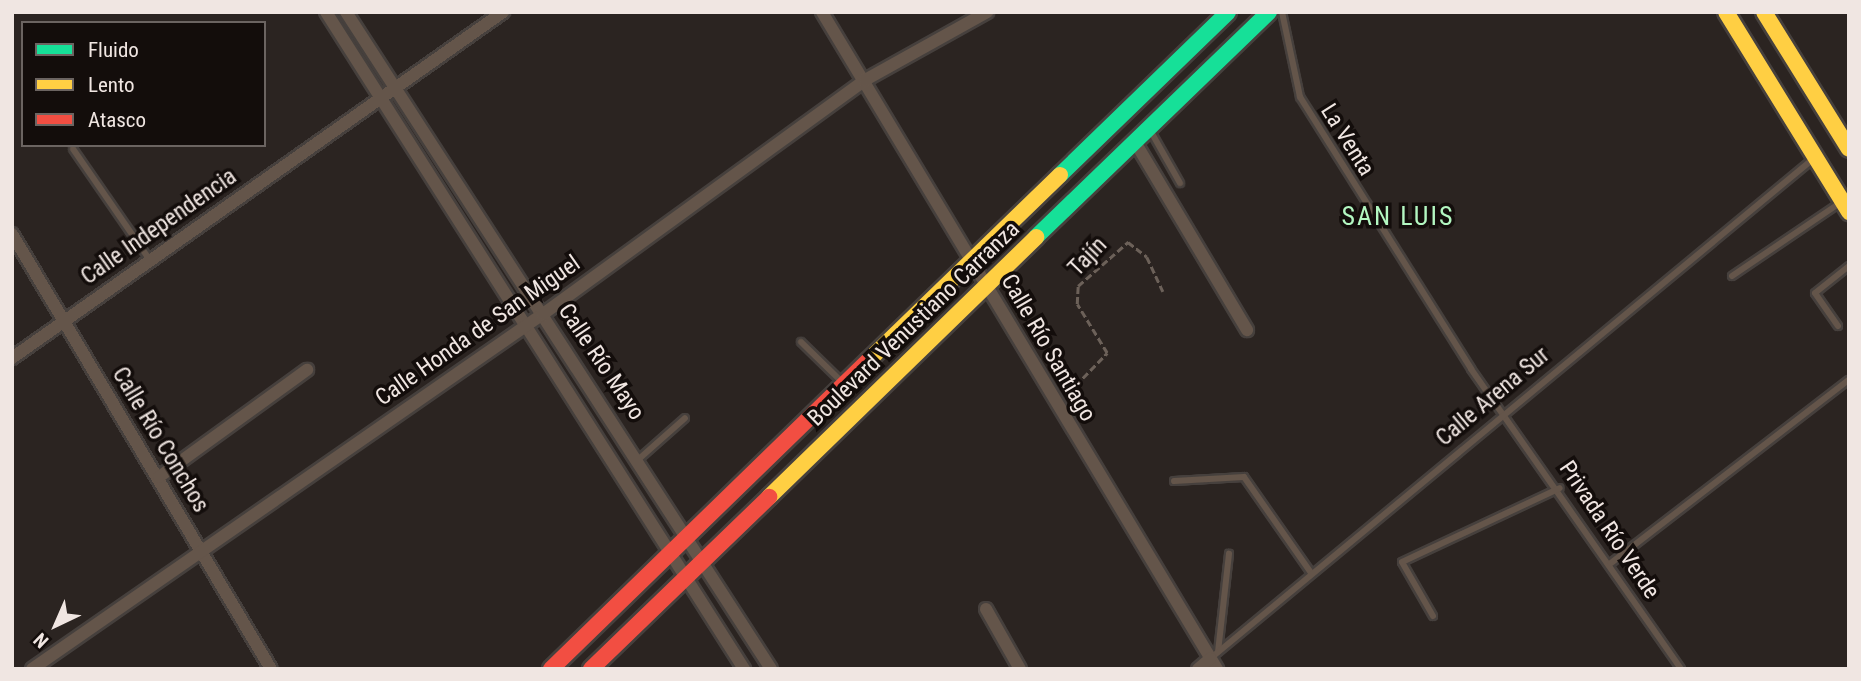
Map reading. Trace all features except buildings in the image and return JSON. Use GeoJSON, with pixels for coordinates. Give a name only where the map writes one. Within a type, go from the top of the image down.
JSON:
{"type":"FeatureCollection","features":[{"type":"Feature","properties":{"kind":"main road","name":"Boulevard Venustiano Carranza"},"geometry":{"type":"LineString","coordinates":[[551,669],[1227,12]]}},
{"type":"Feature","properties":{"kind":"main road","name":"Boulevard Venustiano Carranza"},"geometry":{"type":"LineString","coordinates":[[591,669],[1269,12]]}},
{"type":"Feature","properties":{"kind":"main road"},"geometry":{"type":"LineString","coordinates":[[1726,12],[1845,207]]}},
{"type":"Feature","properties":{"kind":"main road"},"geometry":{"type":"LineString","coordinates":[[1764,12],[1849,149]]}},
{"type":"Feature","properties":{"kind":"street","name":"Calle Río Mayo"},"geometry":{"type":"LineString","coordinates":[[326,12],[524,326],[621,470],[744,669]]}},
{"type":"Feature","properties":{"kind":"street","name":"Calle Río Mayo"},"geometry":{"type":"LineString","coordinates":[[346,12],[640,458],[771,669]]}},
{"type":"Feature","properties":{"kind":"street","name":"Calle Independencia"},"geometry":{"type":"LineString","coordinates":[[12,358],[503,12]]}},
{"type":"Feature","properties":{"kind":"street","name":"Calle Río Santiago"},"geometry":{"type":"LineString","coordinates":[[822,12],[988,285],[1055,405],[1215,660]]}},
{"type":"Feature","properties":{"kind":"street","name":"Calle Honda de San Miguel"},"geometry":{"type":"LineString","coordinates":[[949,29],[961,12]]}},
{"type":"Feature","properties":{"kind":"street","name":"Calle Honda de San Miguel"},"geometry":{"type":"LineString","coordinates":[[32,669],[199,548],[543,314],[865,80],[949,29],[987,12]]}},
{"type":"Feature","properties":{"kind":"street"},"geometry":{"type":"LineString","coordinates":[[1135,142],[1247,330]]}},
{"type":"Feature","properties":{"kind":"street","name":"Calle Río Conchos"},"geometry":{"type":"LineString","coordinates":[[12,234],[271,669]]}},
{"type":"Feature","properties":{"kind":"street"},"geometry":{"type":"LineString","coordinates":[[159,477],[307,370]]}},
{"type":"Feature","properties":{"kind":"street"},"geometry":{"type":"LineString","coordinates":[[621,470],[640,458]]}},
{"type":"Feature","properties":{"kind":"street"},"geometry":{"type":"LineString","coordinates":[[986,609],[1020,669]]}},
{"type":"Feature","properties":{"kind":"street","name":"Calle Arena Sur"},"geometry":{"type":"LineString","coordinates":[[1198,669],[1215,660]]}},
{"type":"Feature","properties":{"kind":"lane","name":"La Venta"},"geometry":{"type":"LineString","coordinates":[[1282,12],[1300,97],[1471,369],[1507,412]]}},
{"type":"Feature","properties":{"kind":"lane"},"geometry":{"type":"LineString","coordinates":[[1149,129],[1180,183]]}},
{"type":"Feature","properties":{"kind":"lane"},"geometry":{"type":"LineString","coordinates":[[73,149],[150,260]]}},
{"type":"Feature","properties":{"kind":"lane","name":"Calle Arena Sur"},"geometry":{"type":"LineString","coordinates":[[1215,660],[1312,574],[1815,158]]}},
{"type":"Feature","properties":{"kind":"lane"},"geometry":{"type":"LineString","coordinates":[[1732,276],[1845,207]]}},
{"type":"Feature","properties":{"kind":"lane"},"geometry":{"type":"LineString","coordinates":[[1838,326],[1815,293],[1849,266]]}},
{"type":"Feature","properties":{"kind":"lane"},"geometry":{"type":"LineString","coordinates":[[801,342],[844,384]]}},
{"type":"Feature","properties":{"kind":"lane"},"geometry":{"type":"LineString","coordinates":[[1611,563],[1849,380]]}},
{"type":"Feature","properties":{"kind":"lane","name":"Privada Río Verde"},"geometry":{"type":"LineString","coordinates":[[1507,412],[1681,669]]}},
{"type":"Feature","properties":{"kind":"lane"},"geometry":{"type":"LineString","coordinates":[[640,458],[685,418]]}},
{"type":"Feature","properties":{"kind":"lane"},"geometry":{"type":"LineString","coordinates":[[1174,481],[1244,477],[1312,574]]}},
{"type":"Feature","properties":{"kind":"lane"},"geometry":{"type":"LineString","coordinates":[[1433,617],[1402,562],[1559,488]]}},
{"type":"Feature","properties":{"kind":"lane"},"geometry":{"type":"LineString","coordinates":[[1215,660],[1228,554]]}},
{"type":"Feature","properties":{"kind":"path","name":"Tajín"},"geometry":{"type":"LineString","coordinates":[[1055,405],[1106,357],[1076,296],[1126,242],[1147,257],[1163,292]]}},
{"type":"Feature","properties":{"kind":"traffic: fast"},"geometry":{"type":"LineString","coordinates":[[1060,175],[1228,12]]}},
{"type":"Feature","properties":{"kind":"traffic: fast"},"geometry":{"type":"LineString","coordinates":[[1036,237],[1269,12]]}},
{"type":"Feature","properties":{"kind":"traffic: slow"},"geometry":{"type":"LineString","coordinates":[[1726,12],[1849,212]]}},
{"type":"Feature","properties":{"kind":"traffic: slow"},"geometry":{"type":"LineString","coordinates":[[1764,12],[1849,149]]}},
{"type":"Feature","properties":{"kind":"traffic: slow"},"geometry":{"type":"LineString","coordinates":[[869,360],[1060,175]]}},
{"type":"Feature","properties":{"kind":"traffic: slow"},"geometry":{"type":"LineString","coordinates":[[769,497],[1036,237]]}},
{"type":"Feature","properties":{"kind":"traffic: jam"},"geometry":{"type":"LineString","coordinates":[[551,669],[869,360]]}},
{"type":"Feature","properties":{"kind":"traffic: jam"},"geometry":{"type":"LineString","coordinates":[[591,669],[769,497]]}},
{"type":"Feature","properties":{"kind":"district","name":"SAN LUIS"},"geometry":{"type":"Point","coordinates":[1398,217]}}]}
